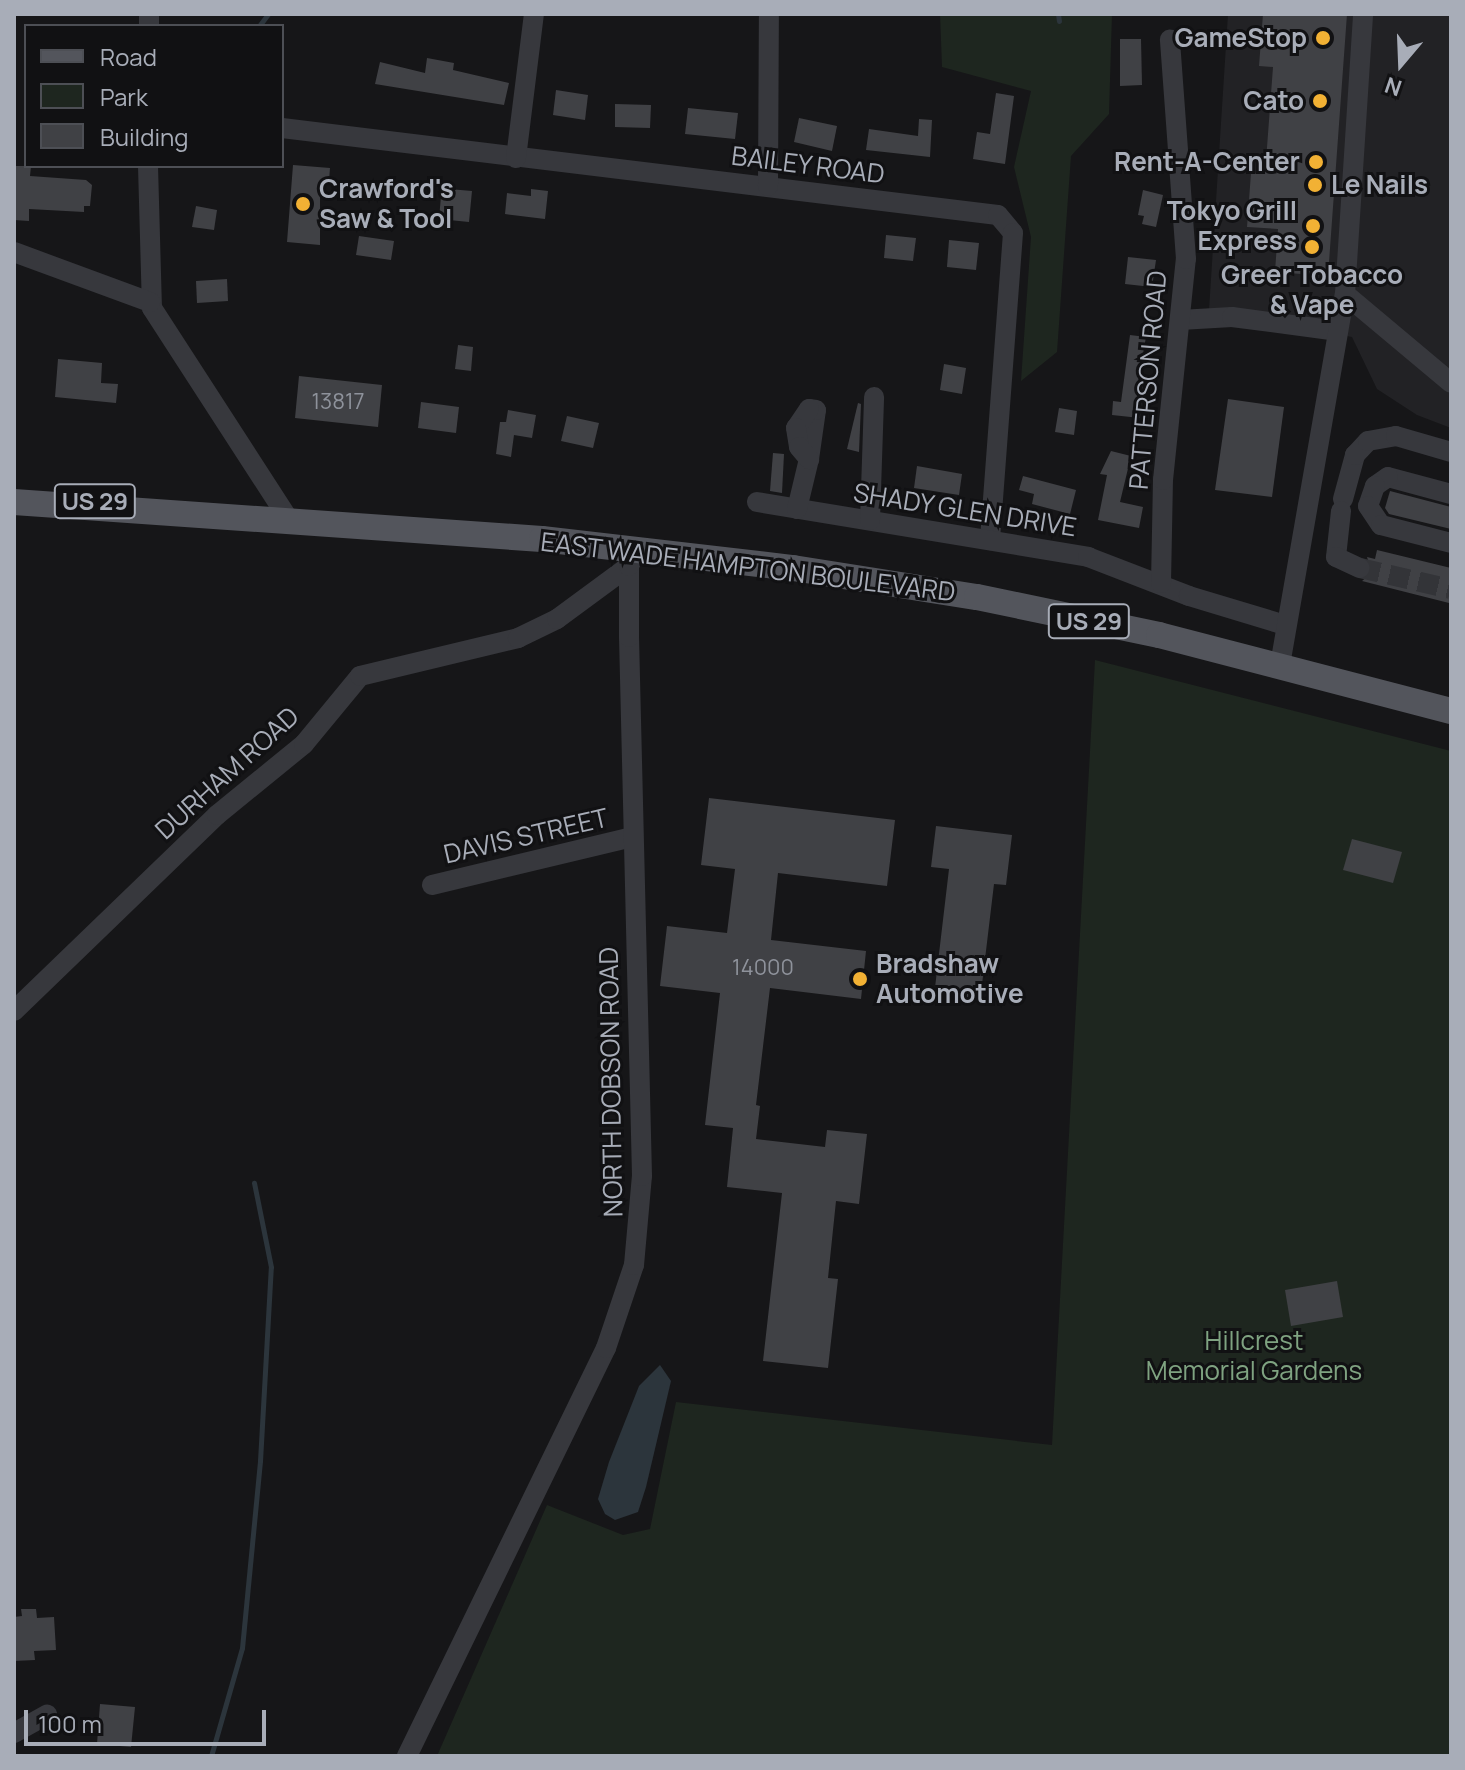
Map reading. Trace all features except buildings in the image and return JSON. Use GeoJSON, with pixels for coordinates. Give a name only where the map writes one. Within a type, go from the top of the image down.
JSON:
{"type":"FeatureCollection","features":[{"type":"Feature","properties":{"kind":"main road","name":"EAST WADE HAMPTON BOULEVARD"},"geometry":{"type":"LineString","coordinates":[[14,491],[176,511]]}},
{"type":"Feature","properties":{"kind":"main road","name":"EAST WADE HAMPTON BOULEVARD"},"geometry":{"type":"LineString","coordinates":[[14,502],[289,520],[632,559],[793,568],[977,597],[1280,665],[1451,711]]}},
{"type":"Feature","properties":{"kind":"street"},"geometry":{"type":"LineString","coordinates":[[516,158],[534,14]]}},
{"type":"Feature","properties":{"kind":"street"},"geometry":{"type":"LineString","coordinates":[[768,186],[769,14]]}},
{"type":"Feature","properties":{"kind":"street"},"geometry":{"type":"LineString","coordinates":[[1280,665],[1345,294],[1363,14]]}},
{"type":"Feature","properties":{"kind":"street","name":"PATTERSON ROAD"},"geometry":{"type":"LineString","coordinates":[[1161,583],[1163,480],[1186,259],[1170,40]]}},
{"type":"Feature","properties":{"kind":"street","name":"BAILEY ROAD"},"geometry":{"type":"LineString","coordinates":[[284,128],[991,213],[1010,226],[990,540]]}},
{"type":"Feature","properties":{"kind":"street"},"geometry":{"type":"LineString","coordinates":[[148,168],[150,302],[160,326],[230,423],[289,520]]}},
{"type":"Feature","properties":{"kind":"street"},"geometry":{"type":"LineString","coordinates":[[14,252],[150,302]]}},
{"type":"Feature","properties":{"kind":"street"},"geometry":{"type":"LineString","coordinates":[[1345,294],[1451,383]]}},
{"type":"Feature","properties":{"kind":"street"},"geometry":{"type":"LineString","coordinates":[[1180,320],[1232,317],[1338,331]]}},
{"type":"Feature","properties":{"kind":"street"},"geometry":{"type":"LineString","coordinates":[[870,520],[874,397]]}},
{"type":"Feature","properties":{"kind":"street"},"geometry":{"type":"LineString","coordinates":[[1360,568],[1339,560],[1335,545],[1355,455],[1368,441],[1396,436],[1451,452]]}},
{"type":"Feature","properties":{"kind":"street"},"geometry":{"type":"LineString","coordinates":[[797,509],[809,459]]}},
{"type":"Feature","properties":{"kind":"street"},"geometry":{"type":"LineString","coordinates":[[1451,494],[1388,477],[1375,486],[1368,506],[1381,525],[1451,543]]}},
{"type":"Feature","properties":{"kind":"street","name":"SHADY GLEN DRIVE"},"geometry":{"type":"LineString","coordinates":[[757,502],[1088,557],[1285,625]]}},
{"type":"Feature","properties":{"kind":"street"},"geometry":{"type":"LineString","coordinates":[[1301,538],[1335,545]]}},
{"type":"Feature","properties":{"kind":"street","name":"NORTH DOBSON ROAD"},"geometry":{"type":"LineString","coordinates":[[407,1756],[595,1373],[631,1275],[642,1176],[632,837],[632,559]]}},
{"type":"Feature","properties":{"kind":"street","name":"DURHAM ROAD"},"geometry":{"type":"LineString","coordinates":[[14,1011],[168,860],[304,744],[360,676],[518,638],[557,619],[632,559]]}},
{"type":"Feature","properties":{"kind":"street","name":"DAVIS STREET"},"geometry":{"type":"LineString","coordinates":[[432,885],[632,837]]}},
{"type":"Feature","properties":{"kind":"street"},"geometry":{"type":"LineString","coordinates":[[14,1733],[47,1715]]}},
{"type":"Feature","properties":{"kind":"shaded area"},"geometry":{"type":"Polygon","coordinates":[[[1228,14],[1451,14],[1451,428],[1417,415],[1377,389],[1352,337],[1209,310],[1228,14]]]}},
{"type":"Feature","properties":{"kind":"shaded area"},"geometry":{"type":"Polygon","coordinates":[[[660,1365],[671,1381],[646,1487],[638,1512],[615,1520],[605,1514],[598,1499],[639,1386],[660,1365]]]}},
{"type":"Feature","properties":{"kind":"green space"},"geometry":{"type":"Polygon","coordinates":[[[940,14],[1112,14],[1109,114],[1071,156],[1057,352],[1021,381],[1031,237],[1014,167],[1031,91],[942,67],[940,14]]]}},
{"type":"Feature","properties":{"kind":"green space","name":"Hillcrest Memorial Gardens"},"geometry":{"type":"Polygon","coordinates":[[[1095,660],[1451,751],[1451,1756],[437,1756],[547,1505],[623,1535],[650,1529],[676,1402],[1052,1445],[1095,660]]]}},
{"type":"Feature","properties":{"kind":"waterway"},"geometry":{"type":"LineString","coordinates":[[260,24],[268,14]]}},
{"type":"Feature","properties":{"kind":"waterway"},"geometry":{"type":"LineString","coordinates":[[1058,14],[1059,21]]}},
{"type":"Feature","properties":{"kind":"waterway"},"geometry":{"type":"LineString","coordinates":[[211,1756],[242,1648],[260,1461],[271,1267],[254,1183]]}},
{"type":"Feature","properties":{"kind":"tunnel"},"geometry":{"type":"LineString","coordinates":[[1360,568],[1451,589]]}},
{"type":"Feature","properties":{"kind":"place","name":"GameStop"},"geometry":{"type":"Point","coordinates":[1323,38]}},
{"type":"Feature","properties":{"kind":"place","name":"Cato"},"geometry":{"type":"Point","coordinates":[1320,101]}},
{"type":"Feature","properties":{"kind":"place","name":"Rent-A-Center"},"geometry":{"type":"Point","coordinates":[1316,162]}},
{"type":"Feature","properties":{"kind":"place","name":"Le Nails"},"geometry":{"type":"Point","coordinates":[1315,185]}},
{"type":"Feature","properties":{"kind":"place","name":"Crawford's Saw & Tool"},"geometry":{"type":"Point","coordinates":[303,204]}},
{"type":"Feature","properties":{"kind":"place","name":"Tokyo Grill Express"},"geometry":{"type":"Point","coordinates":[1313,226]}},
{"type":"Feature","properties":{"kind":"place","name":"Greer Tobacco & Vape"},"geometry":{"type":"Point","coordinates":[1312,247]}},
{"type":"Feature","properties":{"kind":"place","name":"Bradshaw Automotive"},"geometry":{"type":"Point","coordinates":[860,979]}}]}
